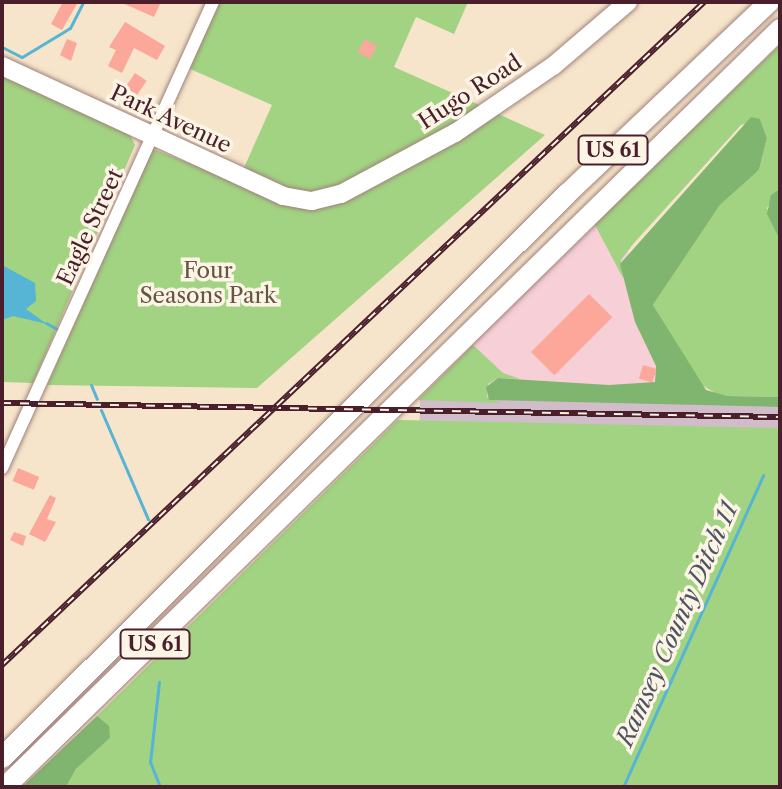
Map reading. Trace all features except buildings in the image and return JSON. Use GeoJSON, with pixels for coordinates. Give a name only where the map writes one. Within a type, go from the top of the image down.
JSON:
{"type":"FeatureCollection","features":[{"type":"Feature","properties":{"kind":"main road","name":"US 61"},"geometry":{"type":"LineString","coordinates":[[2,758],[567,194],[769,2]]}},
{"type":"Feature","properties":{"kind":"main road","name":"US 61"},"geometry":{"type":"LineString","coordinates":[[5,787],[780,29]]}},
{"type":"Feature","properties":{"kind":"street","name":"Eagle Street"},"geometry":{"type":"LineString","coordinates":[[2,468],[213,2]]}},
{"type":"Feature","properties":{"kind":"street","name":"Hugo Road"},"geometry":{"type":"LineString","coordinates":[[324,200],[409,160],[504,102],[628,2]]}},
{"type":"Feature","properties":{"kind":"street","name":"Park Avenue"},"geometry":{"type":"LineString","coordinates":[[2,66],[283,196],[324,200]]}},
{"type":"Feature","properties":{"kind":"shaded area"},"geometry":{"type":"Polygon","coordinates":[[[610,208],[689,402],[420,398],[523,294],[610,208]]]}},
{"type":"Feature","properties":{"kind":"shaded area"},"geometry":{"type":"Polygon","coordinates":[[[420,398],[780,404],[779,439],[419,433],[420,398]]]}},
{"type":"Feature","properties":{"kind":"green space"},"geometry":{"type":"Polygon","coordinates":[[[218,2],[468,2],[454,34],[416,17],[394,67],[484,107],[355,182],[309,193],[288,189],[243,170],[272,105],[188,68],[218,2]]]}},
{"type":"Feature","properties":{"kind":"green space"},"geometry":{"type":"Polygon","coordinates":[[[780,45],[780,189],[767,208],[780,240],[780,397],[720,396],[702,385],[653,305],[720,205],[759,170],[767,138],[760,119],[741,125],[634,243],[621,260],[623,278],[594,223],[780,45]]]}},
{"type":"Feature","properties":{"kind":"green space","name":"Four Seasons Park"},"geometry":{"type":"Polygon","coordinates":[[[2,74],[129,133],[135,145],[33,383],[2,382],[2,74]]]}},
{"type":"Feature","properties":{"kind":"green space","name":"Four Seasons Park"},"geometry":{"type":"Polygon","coordinates":[[[498,114],[545,135],[257,388],[47,385],[153,149],[301,207],[498,114]]]}},
{"type":"Feature","properties":{"kind":"green space"},"geometry":{"type":"Polygon","coordinates":[[[751,117],[760,119],[767,138],[759,170],[720,205],[653,305],[706,390],[727,396],[780,397],[780,407],[489,400],[486,387],[498,378],[609,385],[655,382],[656,366],[635,322],[620,264],[751,117]]]}},
{"type":"Feature","properties":{"kind":"green space"},"geometry":{"type":"Polygon","coordinates":[[[780,189],[780,240],[767,214],[771,195],[780,189]]]}},
{"type":"Feature","properties":{"kind":"green space"},"geometry":{"type":"Polygon","coordinates":[[[473,345],[503,373],[520,379],[498,378],[488,384],[487,397],[500,403],[418,400],[473,345]]]}},
{"type":"Feature","properties":{"kind":"green space"},"geometry":{"type":"Polygon","coordinates":[[[398,420],[780,428],[780,787],[66,787],[76,769],[110,738],[97,716],[398,420]]]}},
{"type":"Feature","properties":{"kind":"green space"},"geometry":{"type":"Polygon","coordinates":[[[97,716],[109,726],[110,738],[76,769],[66,787],[22,787],[97,716]]]}},
{"type":"Feature","properties":{"kind":"water"},"geometry":{"type":"Polygon","coordinates":[[[2,265],[35,283],[36,301],[26,309],[47,324],[13,316],[2,320],[2,265]]]}},
{"type":"Feature","properties":{"kind":"waterway"},"geometry":{"type":"LineString","coordinates":[[2,47],[22,57],[70,28],[83,2]]}},
{"type":"Feature","properties":{"kind":"waterway"},"geometry":{"type":"LineString","coordinates":[[46,323],[57,329]]}},
{"type":"Feature","properties":{"kind":"waterway"},"geometry":{"type":"LineString","coordinates":[[91,385],[97,399]]}},
{"type":"Feature","properties":{"kind":"waterway"},"geometry":{"type":"LineString","coordinates":[[101,410],[148,519]]}},
{"type":"Feature","properties":{"kind":"waterway","name":"Ramsey County Ditch 11"},"geometry":{"type":"LineString","coordinates":[[623,787],[763,475]]}},
{"type":"Feature","properties":{"kind":"waterway","name":"Ramsey County Ditch 11"},"geometry":{"type":"LineString","coordinates":[[159,682],[150,762],[160,787]]}},
{"type":"Feature","properties":{"kind":"railway"},"geometry":{"type":"LineString","coordinates":[[2,665],[704,2]]}},
{"type":"Feature","properties":{"kind":"railway"},"geometry":{"type":"LineString","coordinates":[[2,403],[780,417]]}}]}
